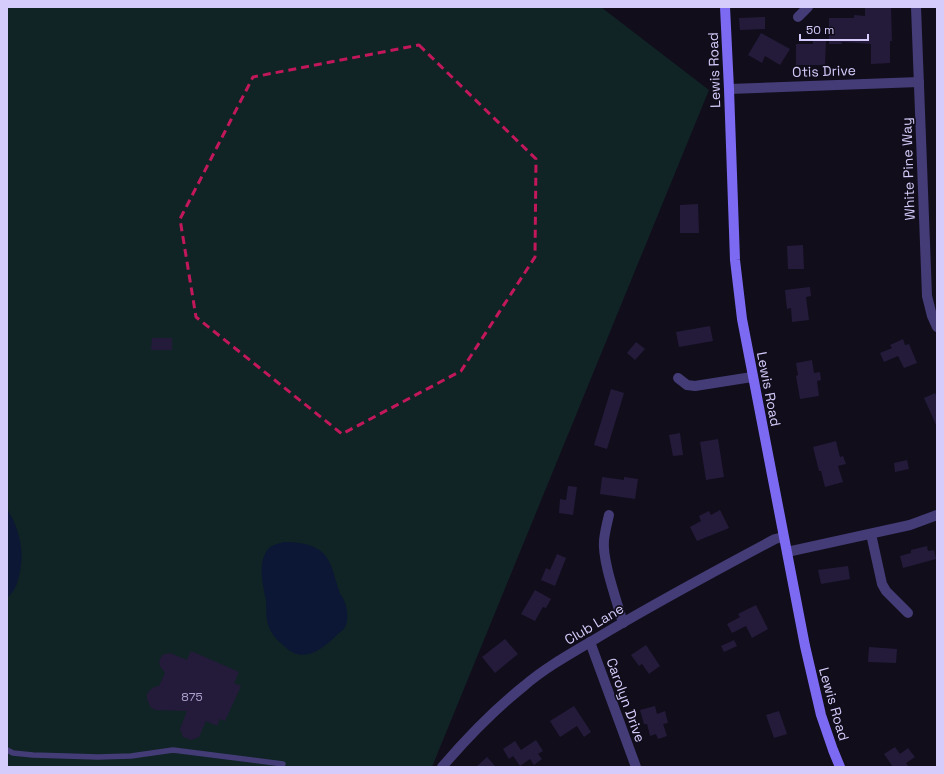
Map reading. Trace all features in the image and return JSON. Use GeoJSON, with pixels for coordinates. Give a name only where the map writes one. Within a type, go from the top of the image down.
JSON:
{"type":"FeatureCollection","features":[{"type":"Feature","properties":{"kind":"street","name":"Lewis Road"},"geometry":{"type":"LineString","coordinates":[[725,7],[735,260],[742,320],[805,646],[821,716],[832,750],[840,767]]}},
{"type":"Feature","properties":{"kind":"street"},"geometry":{"type":"LineString","coordinates":[[798,16],[808,7]]}},
{"type":"Feature","properties":{"kind":"street","name":"White Pine Way"},"geometry":{"type":"LineString","coordinates":[[916,7],[927,296],[932,316],[937,327]]}},
{"type":"Feature","properties":{"kind":"street","name":"Otis Drive"},"geometry":{"type":"LineString","coordinates":[[729,88],[919,82]]}},
{"type":"Feature","properties":{"kind":"street"},"geometry":{"type":"LineString","coordinates":[[678,378],[686,385],[694,386],[752,377]]}},
{"type":"Feature","properties":{"kind":"street"},"geometry":{"type":"LineString","coordinates":[[609,515],[604,539],[604,549],[623,623]]}},
{"type":"Feature","properties":{"kind":"street"},"geometry":{"type":"LineString","coordinates":[[787,552],[910,525],[937,515]]}},
{"type":"Feature","properties":{"kind":"street"},"geometry":{"type":"LineString","coordinates":[[871,534],[882,584],[886,592],[908,613]]}},
{"type":"Feature","properties":{"kind":"street","name":"Club Lane"},"geometry":{"type":"LineString","coordinates":[[442,767],[480,726],[544,670],[623,623],[768,543],[783,537]]}},
{"type":"Feature","properties":{"kind":"street","name":"Carolyn Drive"},"geometry":{"type":"LineString","coordinates":[[590,642],[636,767]]}},
{"type":"Feature","properties":{"kind":"lane"},"geometry":{"type":"LineString","coordinates":[[7,750],[13,753],[33,755],[98,757],[131,756],[173,750],[283,764]]}},
{"type":"Feature","properties":{"kind":"highlighted area"},"geometry":{"type":"Polygon","coordinates":[[[419,45],[536,159],[535,257],[461,371],[342,434],[196,317],[180,219],[253,77],[419,45]]]}},
{"type":"Feature","properties":{"kind":"green space"},"geometry":{"type":"Polygon","coordinates":[[[7,7],[601,7],[709,90],[432,767],[7,767],[7,7]]]}},
{"type":"Feature","properties":{"kind":"water"},"geometry":{"type":"Polygon","coordinates":[[[7,509],[15,525],[20,541],[21,567],[13,591],[7,598],[7,509]]]}},
{"type":"Feature","properties":{"kind":"water"},"geometry":{"type":"Polygon","coordinates":[[[284,542],[307,544],[323,553],[330,563],[339,592],[346,608],[347,619],[344,628],[318,651],[305,655],[291,651],[282,644],[275,638],[268,624],[262,576],[262,563],[266,552],[270,548],[284,542]]]}},
{"type":"Feature","properties":{"kind":"building"},"geometry":{"type":"Polygon","coordinates":[[[865,7],[891,7],[892,41],[890,41],[890,63],[871,64],[871,44],[842,42],[842,44],[829,44],[829,18],[854,18],[854,15],[865,16],[865,7]]]}},
{"type":"Feature","properties":{"kind":"building"},"geometry":{"type":"Polygon","coordinates":[[[765,17],[765,29],[740,30],[739,18],[765,17]]]}},
{"type":"Feature","properties":{"kind":"building"},"geometry":{"type":"Polygon","coordinates":[[[761,33],[790,49],[780,65],[765,56],[762,63],[748,55],[761,33]]]}},
{"type":"Feature","properties":{"kind":"building"},"geometry":{"type":"Polygon","coordinates":[[[813,40],[826,40],[825,65],[796,65],[796,44],[813,44],[813,40]]]}},
{"type":"Feature","properties":{"kind":"building"},"geometry":{"type":"Polygon","coordinates":[[[698,204],[699,233],[680,233],[680,205],[698,204]]]}},
{"type":"Feature","properties":{"kind":"building"},"geometry":{"type":"Polygon","coordinates":[[[803,245],[804,269],[788,269],[787,246],[803,245]]]}},
{"type":"Feature","properties":{"kind":"building"},"geometry":{"type":"Polygon","coordinates":[[[810,287],[811,296],[806,297],[809,320],[792,322],[791,308],[787,309],[785,290],[810,287]]]}},
{"type":"Feature","properties":{"kind":"building"},"geometry":{"type":"Polygon","coordinates":[[[710,326],[713,341],[679,347],[676,332],[710,326]]]}},
{"type":"Feature","properties":{"kind":"building"},"geometry":{"type":"Polygon","coordinates":[[[152,338],[172,338],[172,350],[151,350],[152,338]]]}},
{"type":"Feature","properties":{"kind":"building"},"geometry":{"type":"Polygon","coordinates":[[[903,339],[905,345],[909,344],[917,363],[904,368],[898,356],[884,362],[880,353],[892,348],[890,345],[903,339]]]}},
{"type":"Feature","properties":{"kind":"building"},"geometry":{"type":"Polygon","coordinates":[[[636,342],[645,349],[635,360],[627,353],[636,342]]]}},
{"type":"Feature","properties":{"kind":"building"},"geometry":{"type":"Polygon","coordinates":[[[812,360],[814,373],[820,372],[821,380],[817,381],[819,396],[800,399],[796,376],[798,375],[796,363],[812,360]]]}},
{"type":"Feature","properties":{"kind":"building"},"geometry":{"type":"Polygon","coordinates":[[[611,389],[624,393],[607,449],[594,445],[611,389]]]}},
{"type":"Feature","properties":{"kind":"building"},"geometry":{"type":"Polygon","coordinates":[[[935,393],[937,397],[937,427],[924,398],[935,393]]]}},
{"type":"Feature","properties":{"kind":"building"},"geometry":{"type":"Polygon","coordinates":[[[680,433],[683,455],[673,456],[669,435],[680,433]]]}},
{"type":"Feature","properties":{"kind":"building"},"geometry":{"type":"Polygon","coordinates":[[[718,439],[724,477],[706,480],[700,442],[718,439]]]}},
{"type":"Feature","properties":{"kind":"building"},"geometry":{"type":"Polygon","coordinates":[[[836,441],[840,457],[843,456],[846,464],[838,466],[843,482],[825,487],[813,447],[836,441]]]}},
{"type":"Feature","properties":{"kind":"building"},"geometry":{"type":"Polygon","coordinates":[[[907,460],[909,469],[895,472],[894,463],[907,460]]]}},
{"type":"Feature","properties":{"kind":"building"},"geometry":{"type":"Polygon","coordinates":[[[602,477],[624,480],[624,477],[638,479],[635,499],[600,494],[602,477]]]}},
{"type":"Feature","properties":{"kind":"building"},"geometry":{"type":"Polygon","coordinates":[[[568,486],[577,487],[573,515],[559,513],[560,499],[566,500],[568,486]]]}},
{"type":"Feature","properties":{"kind":"building"},"geometry":{"type":"Polygon","coordinates":[[[720,510],[729,528],[697,541],[690,527],[701,521],[699,516],[709,511],[711,515],[720,510]]]}},
{"type":"Feature","properties":{"kind":"building"},"geometry":{"type":"Polygon","coordinates":[[[927,546],[928,551],[934,550],[936,559],[903,568],[900,556],[911,553],[911,550],[927,546]]]}},
{"type":"Feature","properties":{"kind":"building"},"geometry":{"type":"Polygon","coordinates":[[[557,554],[566,558],[555,586],[541,580],[546,568],[550,570],[557,554]]]}},
{"type":"Feature","properties":{"kind":"building"},"geometry":{"type":"Polygon","coordinates":[[[848,566],[850,579],[821,584],[818,570],[848,566]]]}},
{"type":"Feature","properties":{"kind":"building"},"geometry":{"type":"Polygon","coordinates":[[[535,590],[551,599],[546,608],[543,607],[535,621],[521,614],[535,590]]]}},
{"type":"Feature","properties":{"kind":"building"},"geometry":{"type":"Polygon","coordinates":[[[756,605],[768,629],[752,638],[746,626],[732,633],[727,624],[740,617],[738,614],[756,605]]]}},
{"type":"Feature","properties":{"kind":"building"},"geometry":{"type":"Polygon","coordinates":[[[505,639],[518,654],[495,673],[482,657],[505,639]]]}},
{"type":"Feature","properties":{"kind":"building"},"geometry":{"type":"Polygon","coordinates":[[[734,640],[737,646],[724,652],[721,646],[734,640]]]}},
{"type":"Feature","properties":{"kind":"building"},"geometry":{"type":"Polygon","coordinates":[[[646,645],[660,666],[649,674],[642,664],[639,666],[631,655],[646,645]]]}},
{"type":"Feature","properties":{"kind":"building"},"geometry":{"type":"Polygon","coordinates":[[[869,647],[897,649],[896,663],[868,662],[869,647]]]}},
{"type":"Feature","properties":{"kind":"building"},"geometry":{"type":"Polygon","coordinates":[[[191,651],[239,672],[234,683],[241,686],[225,721],[220,719],[217,726],[206,721],[199,737],[191,740],[183,737],[180,729],[187,711],[156,710],[151,708],[147,699],[147,694],[154,687],[159,686],[165,673],[159,662],[162,655],[170,653],[187,660],[191,651]]]}},
{"type":"Feature","properties":{"kind":"building"},"geometry":{"type":"Polygon","coordinates":[[[574,706],[591,732],[584,737],[577,726],[560,737],[550,721],[574,706]]]}},
{"type":"Feature","properties":{"kind":"building"},"geometry":{"type":"Polygon","coordinates":[[[655,706],[657,714],[665,711],[668,723],[663,724],[667,736],[658,739],[656,734],[650,736],[647,724],[644,724],[640,710],[655,706]]]}},
{"type":"Feature","properties":{"kind":"building"},"geometry":{"type":"Polygon","coordinates":[[[779,711],[787,734],[774,738],[766,715],[779,711]]]}},
{"type":"Feature","properties":{"kind":"building"},"geometry":{"type":"Polygon","coordinates":[[[536,740],[543,751],[538,754],[542,759],[534,765],[530,759],[520,766],[513,756],[509,759],[503,749],[515,741],[521,750],[536,740]]]}},
{"type":"Feature","properties":{"kind":"building"},"geometry":{"type":"Polygon","coordinates":[[[895,747],[900,754],[908,748],[915,757],[906,763],[909,767],[893,767],[884,754],[895,747]]]}},
{"type":"Feature","properties":{"kind":"building"},"geometry":{"type":"Polygon","coordinates":[[[487,757],[496,767],[476,767],[487,757]]]}}]}
